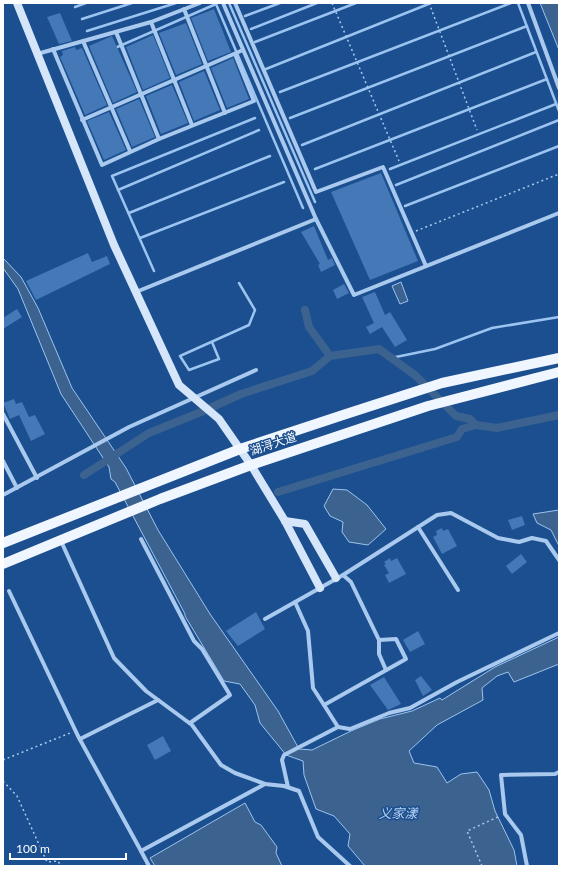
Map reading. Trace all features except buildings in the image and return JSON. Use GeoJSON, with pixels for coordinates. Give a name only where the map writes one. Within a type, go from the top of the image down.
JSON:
{"type":"FeatureCollection","features":[{"type":"Feature","properties":{"kind":"main road","name":"湖浔大道"},"geometry":{"type":"LineString","coordinates":[[3,543],[240,449],[442,383],[559,358]]}},
{"type":"Feature","properties":{"kind":"main road","name":"湖浔大道"},"geometry":{"type":"LineString","coordinates":[[3,564],[251,465],[428,406],[559,372]]}},
{"type":"Feature","properties":{"kind":"street"},"geometry":{"type":"LineString","coordinates":[[17,3],[36,54],[114,245],[179,385],[219,419],[240,449],[285,521],[320,588]]}},
{"type":"Feature","properties":{"kind":"street"},"geometry":{"type":"LineString","coordinates":[[36,54],[151,22],[200,3]]}},
{"type":"Feature","properties":{"kind":"street"},"geometry":{"type":"LineString","coordinates":[[223,3],[316,219],[354,295],[559,213]]}},
{"type":"Feature","properties":{"kind":"street"},"geometry":{"type":"LineString","coordinates":[[236,3],[316,192],[382,167],[426,266]]}},
{"type":"Feature","properties":{"kind":"street"},"geometry":{"type":"LineString","coordinates":[[528,3],[559,88]]}},
{"type":"Feature","properties":{"kind":"street"},"geometry":{"type":"LineString","coordinates":[[184,9],[225,113]]}},
{"type":"Feature","properties":{"kind":"street"},"geometry":{"type":"LineString","coordinates":[[151,22],[192,126]]}},
{"type":"Feature","properties":{"kind":"street"},"geometry":{"type":"LineString","coordinates":[[116,32],[160,139]]}},
{"type":"Feature","properties":{"kind":"street"},"geometry":{"type":"LineString","coordinates":[[83,41],[130,151]]}},
{"type":"Feature","properties":{"kind":"street"},"geometry":{"type":"LineString","coordinates":[[53,49],[102,165],[130,151],[254,101],[235,54]]}},
{"type":"Feature","properties":{"kind":"street"},"geometry":{"type":"LineString","coordinates":[[82,120],[243,50]]}},
{"type":"Feature","properties":{"kind":"street"},"geometry":{"type":"LineString","coordinates":[[136,292],[316,219]]}},
{"type":"Feature","properties":{"kind":"street"},"geometry":{"type":"LineString","coordinates":[[3,495],[129,427],[195,399],[256,370]]}},
{"type":"Feature","properties":{"kind":"street"},"geometry":{"type":"LineString","coordinates":[[3,414],[37,478]]}},
{"type":"Feature","properties":{"kind":"street"},"geometry":{"type":"LineString","coordinates":[[3,461],[17,488]]}},
{"type":"Feature","properties":{"kind":"street"},"geometry":{"type":"LineString","coordinates":[[264,619],[339,577],[437,515],[451,513],[498,538],[519,542],[532,538],[546,541],[559,560]]}},
{"type":"Feature","properties":{"kind":"street"},"geometry":{"type":"LineString","coordinates":[[285,521],[305,524],[339,577],[351,582],[379,640],[379,654],[386,670]]}},
{"type":"Feature","properties":{"kind":"street"},"geometry":{"type":"LineString","coordinates":[[418,527],[458,590]]}},
{"type":"Feature","properties":{"kind":"street"},"geometry":{"type":"LineString","coordinates":[[141,539],[194,641],[202,649],[230,695],[190,723]]}},
{"type":"Feature","properties":{"kind":"street"},"geometry":{"type":"LineString","coordinates":[[60,540],[114,658],[146,691],[190,723],[220,766],[265,784],[288,787],[299,791],[318,837],[350,866]]}},
{"type":"Feature","properties":{"kind":"street"},"geometry":{"type":"LineString","coordinates":[[9,591],[80,739],[149,866]]}},
{"type":"Feature","properties":{"kind":"street"},"geometry":{"type":"LineString","coordinates":[[295,602],[308,631],[313,688],[338,727]]}},
{"type":"Feature","properties":{"kind":"street"},"geometry":{"type":"LineString","coordinates":[[288,787],[282,760],[284,755],[338,727],[350,728],[389,713],[410,708],[457,682],[559,633]]}},
{"type":"Feature","properties":{"kind":"street"},"geometry":{"type":"LineString","coordinates":[[324,705],[406,659],[396,639],[379,640]]}},
{"type":"Feature","properties":{"kind":"street"},"geometry":{"type":"LineString","coordinates":[[80,739],[158,700]]}},
{"type":"Feature","properties":{"kind":"street"},"geometry":{"type":"LineString","coordinates":[[527,866],[521,835],[505,814],[501,775],[555,774],[559,772]]}},
{"type":"Feature","properties":{"kind":"street"},"geometry":{"type":"LineString","coordinates":[[141,851],[265,784]]}},
{"type":"Feature","properties":{"kind":"path"},"geometry":{"type":"LineString","coordinates":[[332,3],[399,161]]}},
{"type":"Feature","properties":{"kind":"path"},"geometry":{"type":"LineString","coordinates":[[429,3],[477,130]]}},
{"type":"Feature","properties":{"kind":"path"},"geometry":{"type":"LineString","coordinates":[[411,232],[559,174]]}},
{"type":"Feature","properties":{"kind":"path"},"geometry":{"type":"LineString","coordinates":[[3,760],[76,731]]}},
{"type":"Feature","properties":{"kind":"path"},"geometry":{"type":"LineString","coordinates":[[3,781],[17,796],[47,862],[58,861],[60,866]]}},
{"type":"Feature","properties":{"kind":"path"},"geometry":{"type":"LineString","coordinates":[[482,866],[468,831],[505,814]]}},
{"type":"Feature","properties":{"kind":"water"},"geometry":{"type":"Polygon","coordinates":[[[540,3],[559,3],[559,50],[540,3]]]}},
{"type":"Feature","properties":{"kind":"water","name":"义家漾"},"geometry":{"type":"Polygon","coordinates":[[[3,258],[21,277],[38,308],[72,388],[126,468],[158,530],[210,614],[278,711],[299,749],[312,750],[380,719],[412,711],[440,698],[442,700],[495,667],[559,637],[559,664],[514,682],[508,672],[497,676],[482,688],[483,700],[437,725],[409,751],[414,763],[437,767],[447,783],[461,774],[477,772],[489,790],[495,811],[514,850],[517,866],[365,866],[348,846],[350,834],[334,816],[316,809],[304,775],[303,761],[286,755],[260,723],[255,705],[240,684],[224,681],[185,616],[115,482],[111,479],[109,467],[61,394],[18,289],[3,268],[3,258]]]}},
{"type":"Feature","properties":{"kind":"water"},"geometry":{"type":"Polygon","coordinates":[[[401,282],[408,301],[400,304],[392,286],[401,282]]]}},
{"type":"Feature","properties":{"kind":"water"},"geometry":{"type":"Polygon","coordinates":[[[333,489],[347,490],[367,505],[386,529],[368,545],[349,542],[342,532],[343,522],[330,516],[324,506],[333,489]]]}},
{"type":"Feature","properties":{"kind":"water"},"geometry":{"type":"Polygon","coordinates":[[[559,510],[559,546],[551,530],[537,523],[533,514],[559,510]]]}},
{"type":"Feature","properties":{"kind":"water"},"geometry":{"type":"Polygon","coordinates":[[[245,803],[255,822],[261,825],[277,847],[276,853],[282,866],[155,866],[150,858],[245,803]]]}},
{"type":"Feature","properties":{"kind":"waterway"},"geometry":{"type":"LineString","coordinates":[[75,7],[86,3]]}},
{"type":"Feature","properties":{"kind":"waterway"},"geometry":{"type":"LineString","coordinates":[[82,19],[132,3]]}},
{"type":"Feature","properties":{"kind":"waterway"},"geometry":{"type":"LineString","coordinates":[[87,31],[176,3]]}},
{"type":"Feature","properties":{"kind":"waterway"},"geometry":{"type":"LineString","coordinates":[[229,3],[315,202]]}},
{"type":"Feature","properties":{"kind":"waterway"},"geometry":{"type":"LineString","coordinates":[[245,16],[280,3]]}},
{"type":"Feature","properties":{"kind":"waterway"},"geometry":{"type":"LineString","coordinates":[[251,29],[317,3]]}},
{"type":"Feature","properties":{"kind":"waterway"},"geometry":{"type":"LineString","coordinates":[[255,42],[356,3]]}},
{"type":"Feature","properties":{"kind":"waterway"},"geometry":{"type":"LineString","coordinates":[[266,69],[431,3]]}},
{"type":"Feature","properties":{"kind":"waterway"},"geometry":{"type":"LineString","coordinates":[[280,92],[511,3]]}},
{"type":"Feature","properties":{"kind":"waterway"},"geometry":{"type":"LineString","coordinates":[[518,3],[559,111]]}},
{"type":"Feature","properties":{"kind":"waterway"},"geometry":{"type":"LineString","coordinates":[[115,48],[216,4],[303,208]]}},
{"type":"Feature","properties":{"kind":"waterway"},"geometry":{"type":"LineString","coordinates":[[290,118],[527,26]]}},
{"type":"Feature","properties":{"kind":"waterway"},"geometry":{"type":"LineString","coordinates":[[302,145],[536,52]]}},
{"type":"Feature","properties":{"kind":"waterway"},"geometry":{"type":"LineString","coordinates":[[315,169],[547,79]]}},
{"type":"Feature","properties":{"kind":"waterway"},"geometry":{"type":"LineString","coordinates":[[390,169],[556,104]]}},
{"type":"Feature","properties":{"kind":"waterway"},"geometry":{"type":"LineString","coordinates":[[154,271],[112,176],[255,118]]}},
{"type":"Feature","properties":{"kind":"waterway"},"geometry":{"type":"LineString","coordinates":[[396,185],[559,120]]}},
{"type":"Feature","properties":{"kind":"waterway"},"geometry":{"type":"LineString","coordinates":[[118,190],[259,130]]}},
{"type":"Feature","properties":{"kind":"waterway"},"geometry":{"type":"LineString","coordinates":[[405,206],[559,146]]}},
{"type":"Feature","properties":{"kind":"waterway"},"geometry":{"type":"LineString","coordinates":[[129,213],[270,156]]}},
{"type":"Feature","properties":{"kind":"waterway"},"geometry":{"type":"LineString","coordinates":[[140,238],[284,182]]}},
{"type":"Feature","properties":{"kind":"waterway"},"geometry":{"type":"LineString","coordinates":[[212,342],[219,359],[189,370],[180,356],[249,325],[255,310],[239,283]]}},
{"type":"Feature","properties":{"kind":"waterway"},"geometry":{"type":"LineString","coordinates":[[305,310],[309,327],[330,356],[379,349],[416,376],[456,416],[470,419],[476,425],[497,428],[559,415]]}},
{"type":"Feature","properties":{"kind":"waterway"},"geometry":{"type":"LineString","coordinates":[[391,358],[435,349],[492,328],[559,317]]}},
{"type":"Feature","properties":{"kind":"waterway"},"geometry":{"type":"LineString","coordinates":[[84,475],[149,433],[241,394],[312,371],[330,356]]}},
{"type":"Feature","properties":{"kind":"waterway"},"geometry":{"type":"LineString","coordinates":[[278,492],[457,437],[462,429],[476,425]]}}]}
